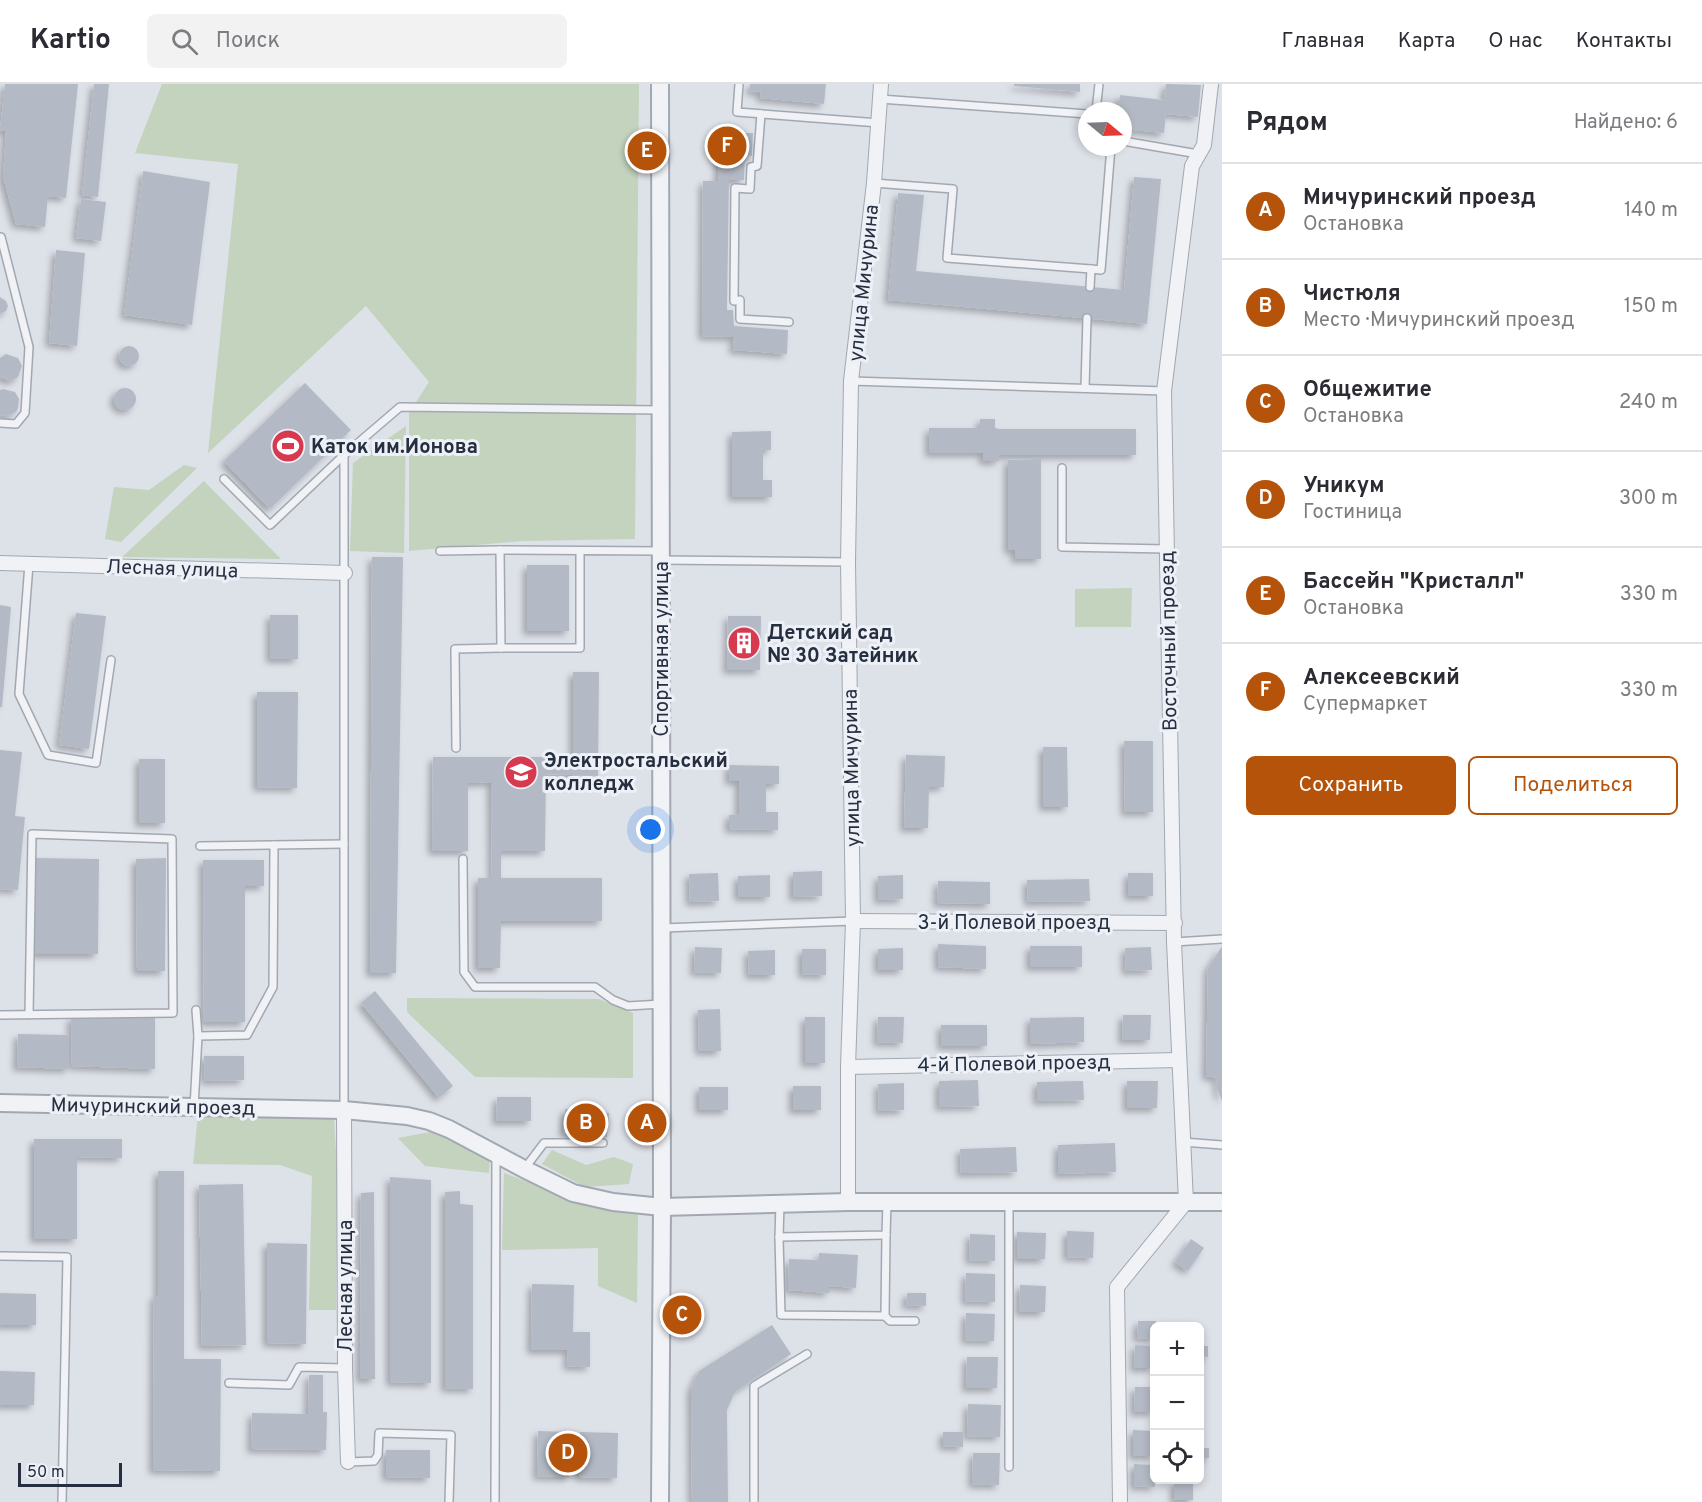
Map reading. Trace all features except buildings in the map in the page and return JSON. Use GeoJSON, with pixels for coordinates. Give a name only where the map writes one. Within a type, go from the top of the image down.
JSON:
{"type":"FeatureCollection","features":[{"type":"Feature","properties":{"kind":"street","name":"Спортивная улица"},"geometry":{"type":"LineString","coordinates":[[660,84],[663,1206],[660,1502]]}},
{"type":"Feature","properties":{"kind":"street","name":"улица Мичурина"},"geometry":{"type":"LineString","coordinates":[[848,1202],[848,1067],[853,921],[848,562],[851,381],[874,183],[881,84]]}},
{"type":"Feature","properties":{"kind":"street","name":"Восточный проезд"},"geometry":{"type":"LineString","coordinates":[[1186,1202],[1174,942],[1164,391],[1192,166],[1204,145],[1211,84]]}},
{"type":"Feature","properties":{"kind":"street","name":"Лесная улица"},"geometry":{"type":"LineString","coordinates":[[0,563],[345,573]]}},
{"type":"Feature","properties":{"kind":"street","name":"3-й Полевой проезд"},"geometry":{"type":"LineString","coordinates":[[853,921],[1175,923]]}},
{"type":"Feature","properties":{"kind":"street","name":"4-й Полевой проезд"},"geometry":{"type":"LineString","coordinates":[[848,1067],[1179,1060]]}},
{"type":"Feature","properties":{"kind":"street","name":"Мичуринский проезд"},"geometry":{"type":"LineString","coordinates":[[0,1103],[344,1110],[407,1116],[429,1121],[573,1192],[613,1202],[663,1206],[848,1202],[1222,1202]]}},
{"type":"Feature","properties":{"kind":"street","name":"Лесная улица"},"geometry":{"type":"LineString","coordinates":[[344,1110],[345,1368],[348,1462]]}},
{"type":"Feature","properties":{"kind":"street"},"geometry":{"type":"LineString","coordinates":[[1120,1502],[1117,1287],[1186,1202]]}},
{"type":"Feature","properties":{"kind":"lane"},"geometry":{"type":"LineString","coordinates":[[739,84],[737,112],[879,123]]}},
{"type":"Feature","properties":{"kind":"lane"},"geometry":{"type":"LineString","coordinates":[[1097,102],[1099,84]]}},
{"type":"Feature","properties":{"kind":"lane"},"geometry":{"type":"LineString","coordinates":[[880,99],[1078,113]]}},
{"type":"Feature","properties":{"kind":"lane"},"geometry":{"type":"LineString","coordinates":[[761,114],[757,166],[751,167],[750,189],[735,188],[734,301],[740,300],[740,319],[789,322]]}},
{"type":"Feature","properties":{"kind":"lane"},"geometry":{"type":"LineString","coordinates":[[1132,143],[1198,154]]}},
{"type":"Feature","properties":{"kind":"lane"},"geometry":{"type":"LineString","coordinates":[[874,183],[954,189],[947,258],[1101,270],[1110,156]]}},
{"type":"Feature","properties":{"kind":"lane"},"geometry":{"type":"LineString","coordinates":[[0,423],[16,424],[25,412],[29,347],[1,237]]}},
{"type":"Feature","properties":{"kind":"lane"},"geometry":{"type":"LineString","coordinates":[[1090,287],[1091,269]]}},
{"type":"Feature","properties":{"kind":"lane"},"geometry":{"type":"LineString","coordinates":[[1085,388],[1087,318]]}},
{"type":"Feature","properties":{"kind":"lane"},"geometry":{"type":"LineString","coordinates":[[851,381],[1164,391]]}},
{"type":"Feature","properties":{"kind":"lane"},"geometry":{"type":"LineString","coordinates":[[224,479],[270,525],[344,455],[400,407],[660,410]]}},
{"type":"Feature","properties":{"kind":"lane"},"geometry":{"type":"LineString","coordinates":[[344,455],[344,1110]]}},
{"type":"Feature","properties":{"kind":"lane"},"geometry":{"type":"LineString","coordinates":[[1062,468],[1062,548],[1167,549]]}},
{"type":"Feature","properties":{"kind":"lane"},"geometry":{"type":"LineString","coordinates":[[500,550],[501,648]]}},
{"type":"Feature","properties":{"kind":"lane"},"geometry":{"type":"LineString","coordinates":[[440,551],[580,551],[848,562]]}},
{"type":"Feature","properties":{"kind":"lane"},"geometry":{"type":"LineString","coordinates":[[456,748],[455,649],[580,648],[580,551]]}},
{"type":"Feature","properties":{"kind":"lane"},"geometry":{"type":"LineString","coordinates":[[29,564],[19,694],[48,754],[96,763],[111,660]]}},
{"type":"Feature","properties":{"kind":"lane"},"geometry":{"type":"LineString","coordinates":[[0,1016],[173,1013],[172,839],[32,834],[29,1015]]}},
{"type":"Feature","properties":{"kind":"lane"},"geometry":{"type":"LineString","coordinates":[[200,846],[344,844]]}},
{"type":"Feature","properties":{"kind":"lane"},"geometry":{"type":"LineString","coordinates":[[198,1036],[247,1035],[273,987],[274,845]]}},
{"type":"Feature","properties":{"kind":"lane"},"geometry":{"type":"LineString","coordinates":[[463,859],[464,972],[475,987],[595,987],[613,1000],[628,1006],[662,1005]]}},
{"type":"Feature","properties":{"kind":"lane"},"geometry":{"type":"LineString","coordinates":[[662,928],[853,921]]}},
{"type":"Feature","properties":{"kind":"lane"},"geometry":{"type":"LineString","coordinates":[[1174,942],[1222,939]]}},
{"type":"Feature","properties":{"kind":"lane"},"geometry":{"type":"LineString","coordinates":[[194,1107],[198,1036],[196,1010]]}},
{"type":"Feature","properties":{"kind":"lane"},"geometry":{"type":"LineString","coordinates":[[1182,1142],[1222,1145]]}},
{"type":"Feature","properties":{"kind":"lane"},"geometry":{"type":"LineString","coordinates":[[524,1169],[544,1143],[603,1143]]}},
{"type":"Feature","properties":{"kind":"lane"},"geometry":{"type":"LineString","coordinates":[[495,1502],[496,1153]]}},
{"type":"Feature","properties":{"kind":"lane"},"geometry":{"type":"LineString","coordinates":[[885,1316],[887,1202]]}},
{"type":"Feature","properties":{"kind":"lane"},"geometry":{"type":"LineString","coordinates":[[1009,1203],[1009,1467]]}},
{"type":"Feature","properties":{"kind":"lane"},"geometry":{"type":"LineString","coordinates":[[780,1204],[781,1315],[885,1316],[890,1321],[915,1321]]}},
{"type":"Feature","properties":{"kind":"lane"},"geometry":{"type":"LineString","coordinates":[[780,1237],[886,1235]]}},
{"type":"Feature","properties":{"kind":"lane"},"geometry":{"type":"LineString","coordinates":[[0,1256],[66,1257],[62,1502]]}},
{"type":"Feature","properties":{"kind":"lane"},"geometry":{"type":"LineString","coordinates":[[754,1502],[754,1386],[807,1354]]}},
{"type":"Feature","properties":{"kind":"lane"},"geometry":{"type":"LineString","coordinates":[[229,1383],[289,1385],[299,1367],[345,1368]]}},
{"type":"Feature","properties":{"kind":"lane"},"geometry":{"type":"LineString","coordinates":[[348,1462],[374,1461],[378,1455],[379,1433],[451,1435],[449,1502]]}},
{"type":"Feature","properties":{"kind":"green space"},"geometry":{"type":"Polygon","coordinates":[[[162,84],[639,84],[635,539],[522,541],[409,551],[409,413],[429,382],[366,306],[208,453],[238,164],[135,153],[162,84]]]}},
{"type":"Feature","properties":{"kind":"green space"},"geometry":{"type":"Polygon","coordinates":[[[406,426],[404,553],[350,551],[353,463],[406,426]]]}},
{"type":"Feature","properties":{"kind":"green space"},"geometry":{"type":"Polygon","coordinates":[[[184,465],[197,468],[121,542],[105,539],[114,487],[149,490],[184,465]]]}},
{"type":"Feature","properties":{"kind":"green space"},"geometry":{"type":"Polygon","coordinates":[[[204,481],[281,559],[122,557],[204,481]]]}},
{"type":"Feature","properties":{"kind":"green space"},"geometry":{"type":"Polygon","coordinates":[[[1132,588],[1131,627],[1075,627],[1075,589],[1132,588]]]}},
{"type":"Feature","properties":{"kind":"green space"},"geometry":{"type":"Polygon","coordinates":[[[407,998],[599,999],[633,1013],[633,1078],[475,1077],[407,1012],[407,998]]]}},
{"type":"Feature","properties":{"kind":"green space"},"geometry":{"type":"Polygon","coordinates":[[[198,1115],[334,1119],[337,1168],[336,1310],[309,1310],[312,1176],[280,1165],[193,1164],[198,1115]]]}},
{"type":"Feature","properties":{"kind":"green space"},"geometry":{"type":"Polygon","coordinates":[[[435,1131],[490,1156],[489,1173],[425,1166],[398,1138],[435,1131]]]}},
{"type":"Feature","properties":{"kind":"green space"},"geometry":{"type":"Polygon","coordinates":[[[552,1150],[586,1165],[614,1157],[633,1164],[629,1184],[585,1187],[542,1164],[552,1150]]]}},
{"type":"Feature","properties":{"kind":"green space"},"geometry":{"type":"Polygon","coordinates":[[[504,1173],[583,1203],[638,1213],[637,1303],[598,1286],[598,1248],[502,1250],[504,1173]]]}},
{"type":"Feature","properties":{"kind":"place","name":"Алексеевский"},"geometry":{"type":"Point","coordinates":[727,146]}},
{"type":"Feature","properties":{"kind":"place","name":"Бассейн \"Кристалл\""},"geometry":{"type":"Point","coordinates":[647,151]}},
{"type":"Feature","properties":{"kind":"place","name":"Каток им.Ионова"},"geometry":{"type":"Point","coordinates":[288,446]}},
{"type":"Feature","properties":{"kind":"place","name":"Детский сад № 30 Затейник"},"geometry":{"type":"Point","coordinates":[744,643]}},
{"type":"Feature","properties":{"kind":"place","name":"Электростальский колледж"},"geometry":{"type":"Point","coordinates":[521,772]}},
{"type":"Feature","properties":{"kind":"place","name":"Чистюля"},"geometry":{"type":"Point","coordinates":[586,1123]}},
{"type":"Feature","properties":{"kind":"place","name":"Мичуринский проезд"},"geometry":{"type":"Point","coordinates":[647,1123]}},
{"type":"Feature","properties":{"kind":"place","name":"Общежитие"},"geometry":{"type":"Point","coordinates":[682,1315]}},
{"type":"Feature","properties":{"kind":"place","name":"Уникум"},"geometry":{"type":"Point","coordinates":[568,1453]}}]}
